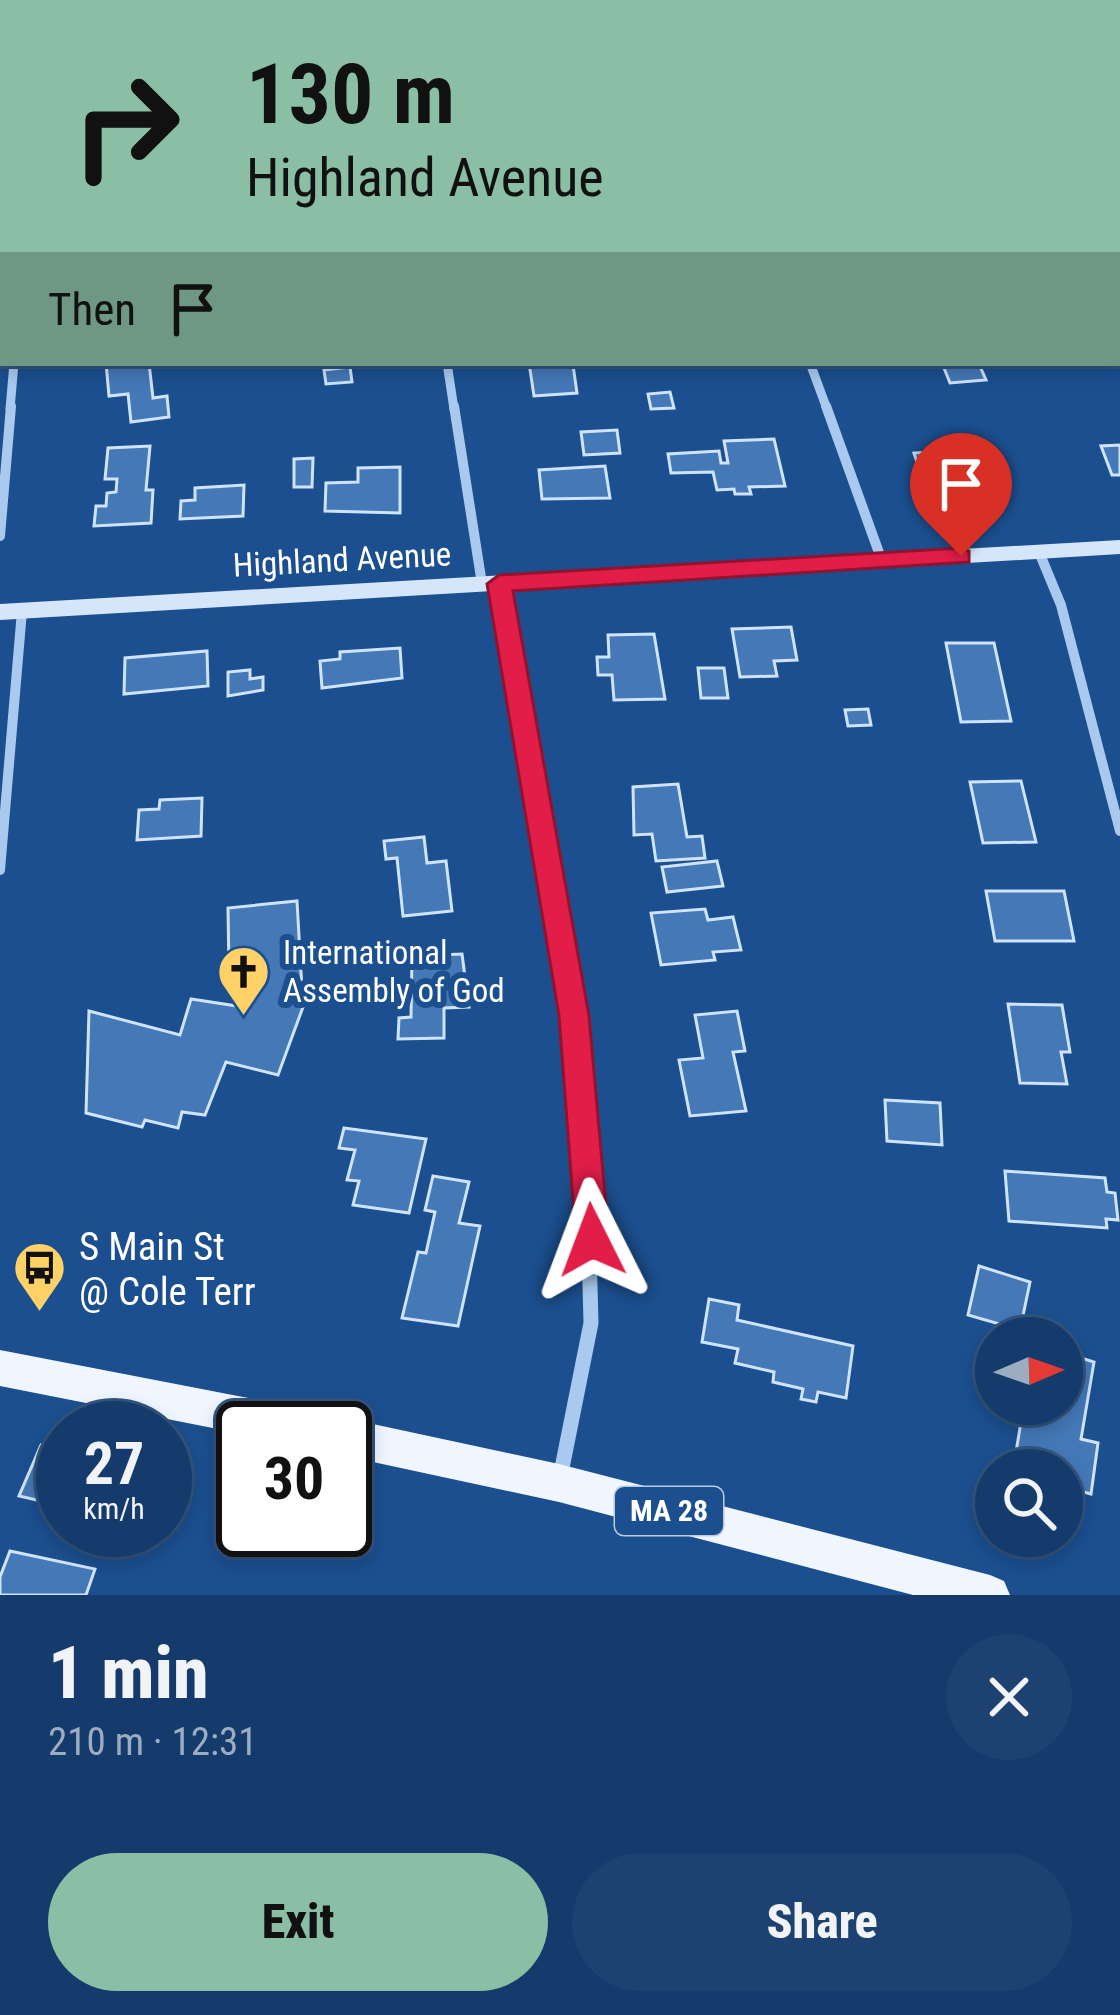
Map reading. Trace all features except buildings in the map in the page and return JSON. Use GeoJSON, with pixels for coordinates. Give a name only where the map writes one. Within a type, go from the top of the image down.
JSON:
{"type":"FeatureCollection","features":[{"type":"Feature","properties":{"kind":"main road"},"geometry":{"type":"LineString","coordinates":[[0,1368],[216,1410]]}},
{"type":"Feature","properties":{"kind":"main road","name":"MA 28"},"geometry":{"type":"LineString","coordinates":[[372,1443],[559,1483],[990,1595]]}},
{"type":"Feature","properties":{"kind":"street"},"geometry":{"type":"LineString","coordinates":[[0,536],[14,366]]}},
{"type":"Feature","properties":{"kind":"street"},"geometry":{"type":"LineString","coordinates":[[449,366],[574,1016],[586,1138],[591,1323],[559,1483]]}},
{"type":"Feature","properties":{"kind":"street"},"geometry":{"type":"LineString","coordinates":[[811,366],[882,561]]}},
{"type":"Feature","properties":{"kind":"street","name":"Highland Avenue"},"geometry":{"type":"LineString","coordinates":[[11,612],[1120,547]]}},
{"type":"Feature","properties":{"kind":"street"},"geometry":{"type":"LineString","coordinates":[[1040,552],[1061,605],[1120,831]]}},
{"type":"Feature","properties":{"kind":"street"},"geometry":{"type":"LineString","coordinates":[[0,870],[11,612]]}},
{"type":"Feature","properties":{"kind":"place","name":"International Assembly of God"},"geometry":{"type":"Point","coordinates":[244,1017]}},
{"type":"Feature","properties":{"kind":"place","name":"S Main St @ Cole Terr"},"geometry":{"type":"Point","coordinates":[40,1314]}},
{"type":"Feature","properties":{"kind":"route"},"geometry":{"type":"LineString","coordinates":[[592,1240],[574,1016],[499,584],[961,556]]}}]}
